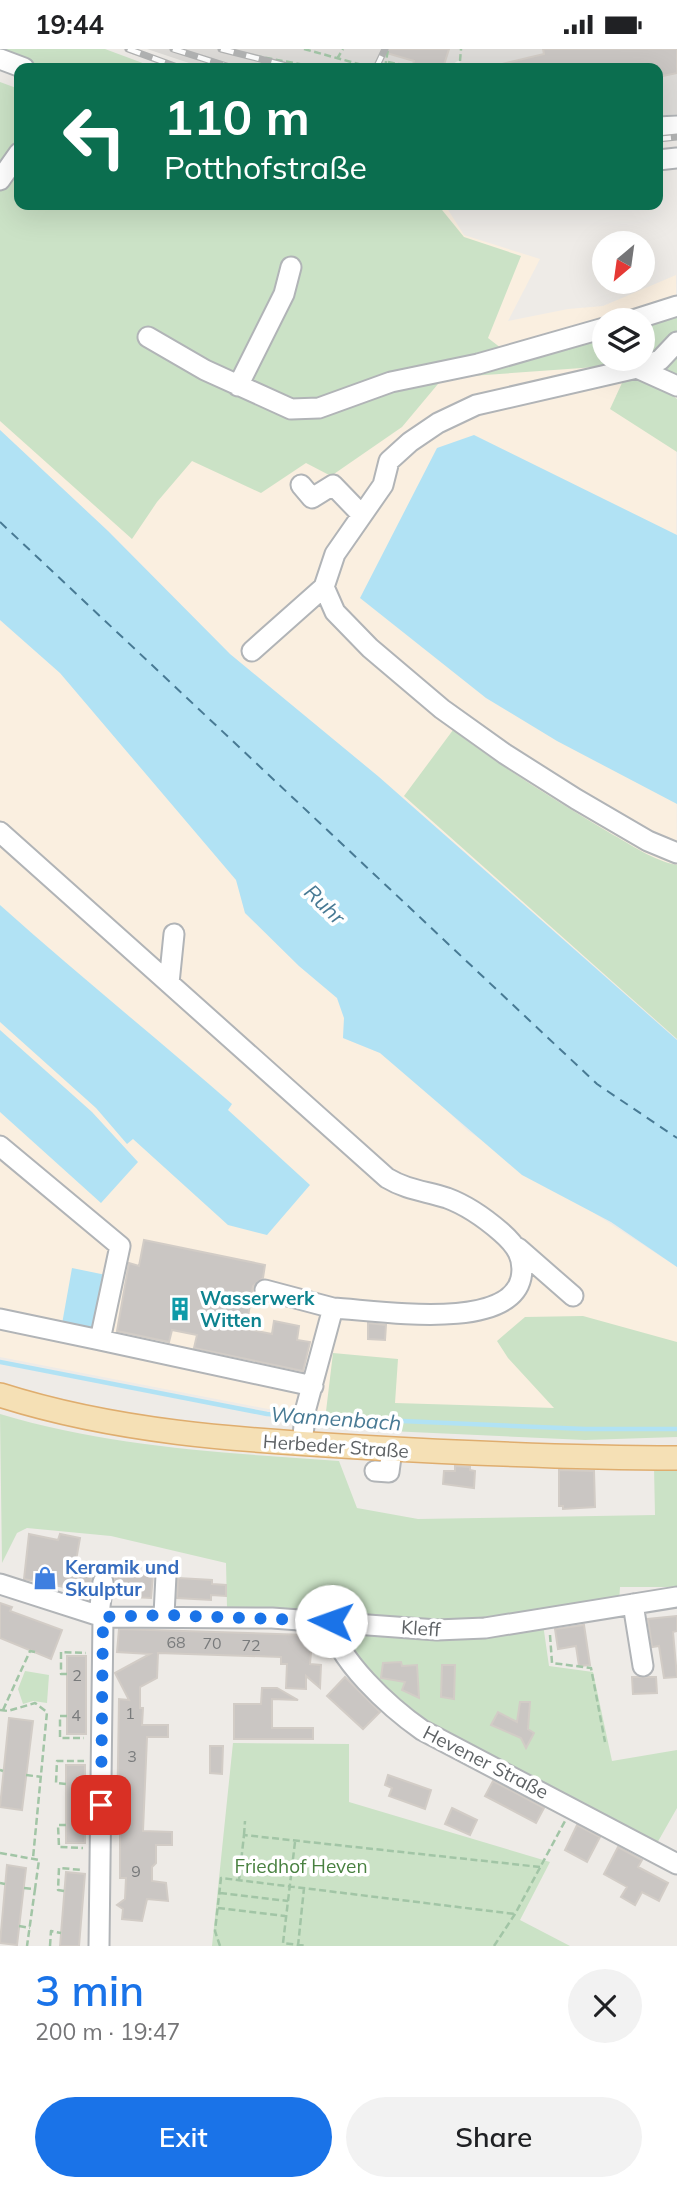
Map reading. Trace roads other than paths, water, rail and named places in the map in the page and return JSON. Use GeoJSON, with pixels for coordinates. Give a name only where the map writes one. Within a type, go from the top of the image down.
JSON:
{"type":"FeatureCollection","features":[{"type":"Feature","properties":{"kind":"main road","name":"Herbeder Straße"},"geometry":{"type":"LineString","coordinates":[[0,1395],[58,1412],[136,1427],[302,1444],[677,1458]]}},
{"type":"Feature","properties":{"kind":"street"},"geometry":{"type":"LineString","coordinates":[[0,180],[14,160]]}},
{"type":"Feature","properties":{"kind":"street"},"geometry":{"type":"LineString","coordinates":[[238,386],[284,294],[291,267]]}},
{"type":"Feature","properties":{"kind":"street"},"geometry":{"type":"LineString","coordinates":[[655,313],[677,306]]}},
{"type":"Feature","properties":{"kind":"street"},"geometry":{"type":"LineString","coordinates":[[148,337],[238,386],[290,409],[319,408],[391,382],[478,364],[592,331]]}},
{"type":"Feature","properties":{"kind":"street"},"geometry":{"type":"LineString","coordinates":[[655,362],[677,342]]}},
{"type":"Feature","properties":{"kind":"street"},"geometry":{"type":"LineString","coordinates":[[252,651],[324,587],[335,554],[383,485],[389,461],[410,442],[438,423],[476,405],[624,371]]}},
{"type":"Feature","properties":{"kind":"street"},"geometry":{"type":"LineString","coordinates":[[644,371],[677,386]]}},
{"type":"Feature","properties":{"kind":"street"},"geometry":{"type":"LineString","coordinates":[[301,485],[312,498],[333,485],[361,514]]}},
{"type":"Feature","properties":{"kind":"street"},"geometry":{"type":"LineString","coordinates":[[324,587],[335,612],[370,648],[442,709],[505,754],[576,799],[677,853]]}},
{"type":"Feature","properties":{"kind":"street"},"geometry":{"type":"LineString","coordinates":[[0,832],[387,1178],[401,1187],[449,1199],[471,1210],[573,1296]]}},
{"type":"Feature","properties":{"kind":"street"},"geometry":{"type":"LineString","coordinates":[[169,983],[174,934]]}},
{"type":"Feature","properties":{"kind":"street"},"geometry":{"type":"LineString","coordinates":[[1,1150],[120,1246],[100,1340]]}},
{"type":"Feature","properties":{"kind":"street"},"geometry":{"type":"LineString","coordinates":[[265,1290],[333,1308],[467,1314],[490,1309],[512,1297],[521,1281],[523,1262],[514,1246]]}},
{"type":"Feature","properties":{"kind":"street"},"geometry":{"type":"LineString","coordinates":[[302,1444],[305,1414],[333,1308]]}},
{"type":"Feature","properties":{"kind":"street"},"geometry":{"type":"LineString","coordinates":[[0,1319],[313,1386]]}},
{"type":"Feature","properties":{"kind":"street"},"geometry":{"type":"LineString","coordinates":[[376,1471],[389,1472],[392,1449]]}},
{"type":"Feature","properties":{"kind":"street"},"geometry":{"type":"LineString","coordinates":[[164,1615],[166,1575]]}},
{"type":"Feature","properties":{"kind":"street"},"geometry":{"type":"LineString","coordinates":[[99,1946],[103,1581]]}},
{"type":"Feature","properties":{"kind":"street","name":"Kleff"},"geometry":{"type":"LineString","coordinates":[[0,1584],[101,1616],[164,1615],[331,1621],[461,1630],[677,1597]]}},
{"type":"Feature","properties":{"kind":"street"},"geometry":{"type":"LineString","coordinates":[[633,1604],[643,1666]]}},
{"type":"Feature","properties":{"kind":"street","name":"Hevener Straße"},"geometry":{"type":"LineString","coordinates":[[331,1621],[332,1636],[341,1650],[405,1718],[436,1739],[573,1807],[677,1864]]}},
{"type":"Feature","properties":{"kind":"water","name":"Ruhr"},"geometry":{"type":"Polygon","coordinates":[[[0,430],[108,531],[230,654],[379,777],[677,1040],[677,1267],[611,1222],[522,1175],[380,1053],[343,1038],[344,1018],[337,998],[299,966],[245,913],[236,880],[60,673],[0,620],[0,430]]]}},
{"type":"Feature","properties":{"kind":"water"},"geometry":{"type":"Polygon","coordinates":[[[474,435],[677,535],[677,804],[557,741],[486,698],[360,598],[437,448],[474,435]]]}},
{"type":"Feature","properties":{"kind":"water"},"geometry":{"type":"Polygon","coordinates":[[[0,905],[232,1104],[228,1110],[310,1185],[267,1235],[228,1225],[133,1139],[127,1144],[96,1108],[0,1022],[0,905]]]}},
{"type":"Feature","properties":{"kind":"water"},"geometry":{"type":"Polygon","coordinates":[[[0,1030],[92,1112],[138,1162],[101,1203],[0,1112],[0,1030]]]}},
{"type":"Feature","properties":{"kind":"water"},"geometry":{"type":"Polygon","coordinates":[[[72,1268],[106,1275],[95,1330],[62,1324],[72,1268]]]}},
{"type":"Feature","properties":{"kind":"waterway","name":"Wannenbach"},"geometry":{"type":"LineString","coordinates":[[0,1362],[267,1414],[299,1416]]}},
{"type":"Feature","properties":{"kind":"waterway","name":"Wannenbach"},"geometry":{"type":"LineString","coordinates":[[311,1417],[585,1429],[677,1429]]}},
{"type":"Feature","properties":{"kind":"railway"},"geometry":{"type":"LineString","coordinates":[[128,49],[166,63]]}},
{"type":"Feature","properties":{"kind":"railway"},"geometry":{"type":"LineString","coordinates":[[173,49],[217,63]]}},
{"type":"Feature","properties":{"kind":"railway"},"geometry":{"type":"LineString","coordinates":[[221,49],[276,63]]}},
{"type":"Feature","properties":{"kind":"railway"},"geometry":{"type":"LineString","coordinates":[[378,63],[385,49]]}},
{"type":"Feature","properties":{"kind":"railway"},"geometry":{"type":"LineString","coordinates":[[663,138],[677,137]]}},
{"type":"Feature","properties":{"kind":"place","name":"Wasserwerk Witten"},"geometry":{"type":"Point","coordinates":[180,1309]}},
{"type":"Feature","properties":{"kind":"place","name":"Keramik und Skulptur"},"geometry":{"type":"Point","coordinates":[45,1578]}},
{"type":"Feature","properties":{"kind":"park label","name":"Friedhof Heven"},"geometry":{"type":"Point","coordinates":[301,1866]}}]}
